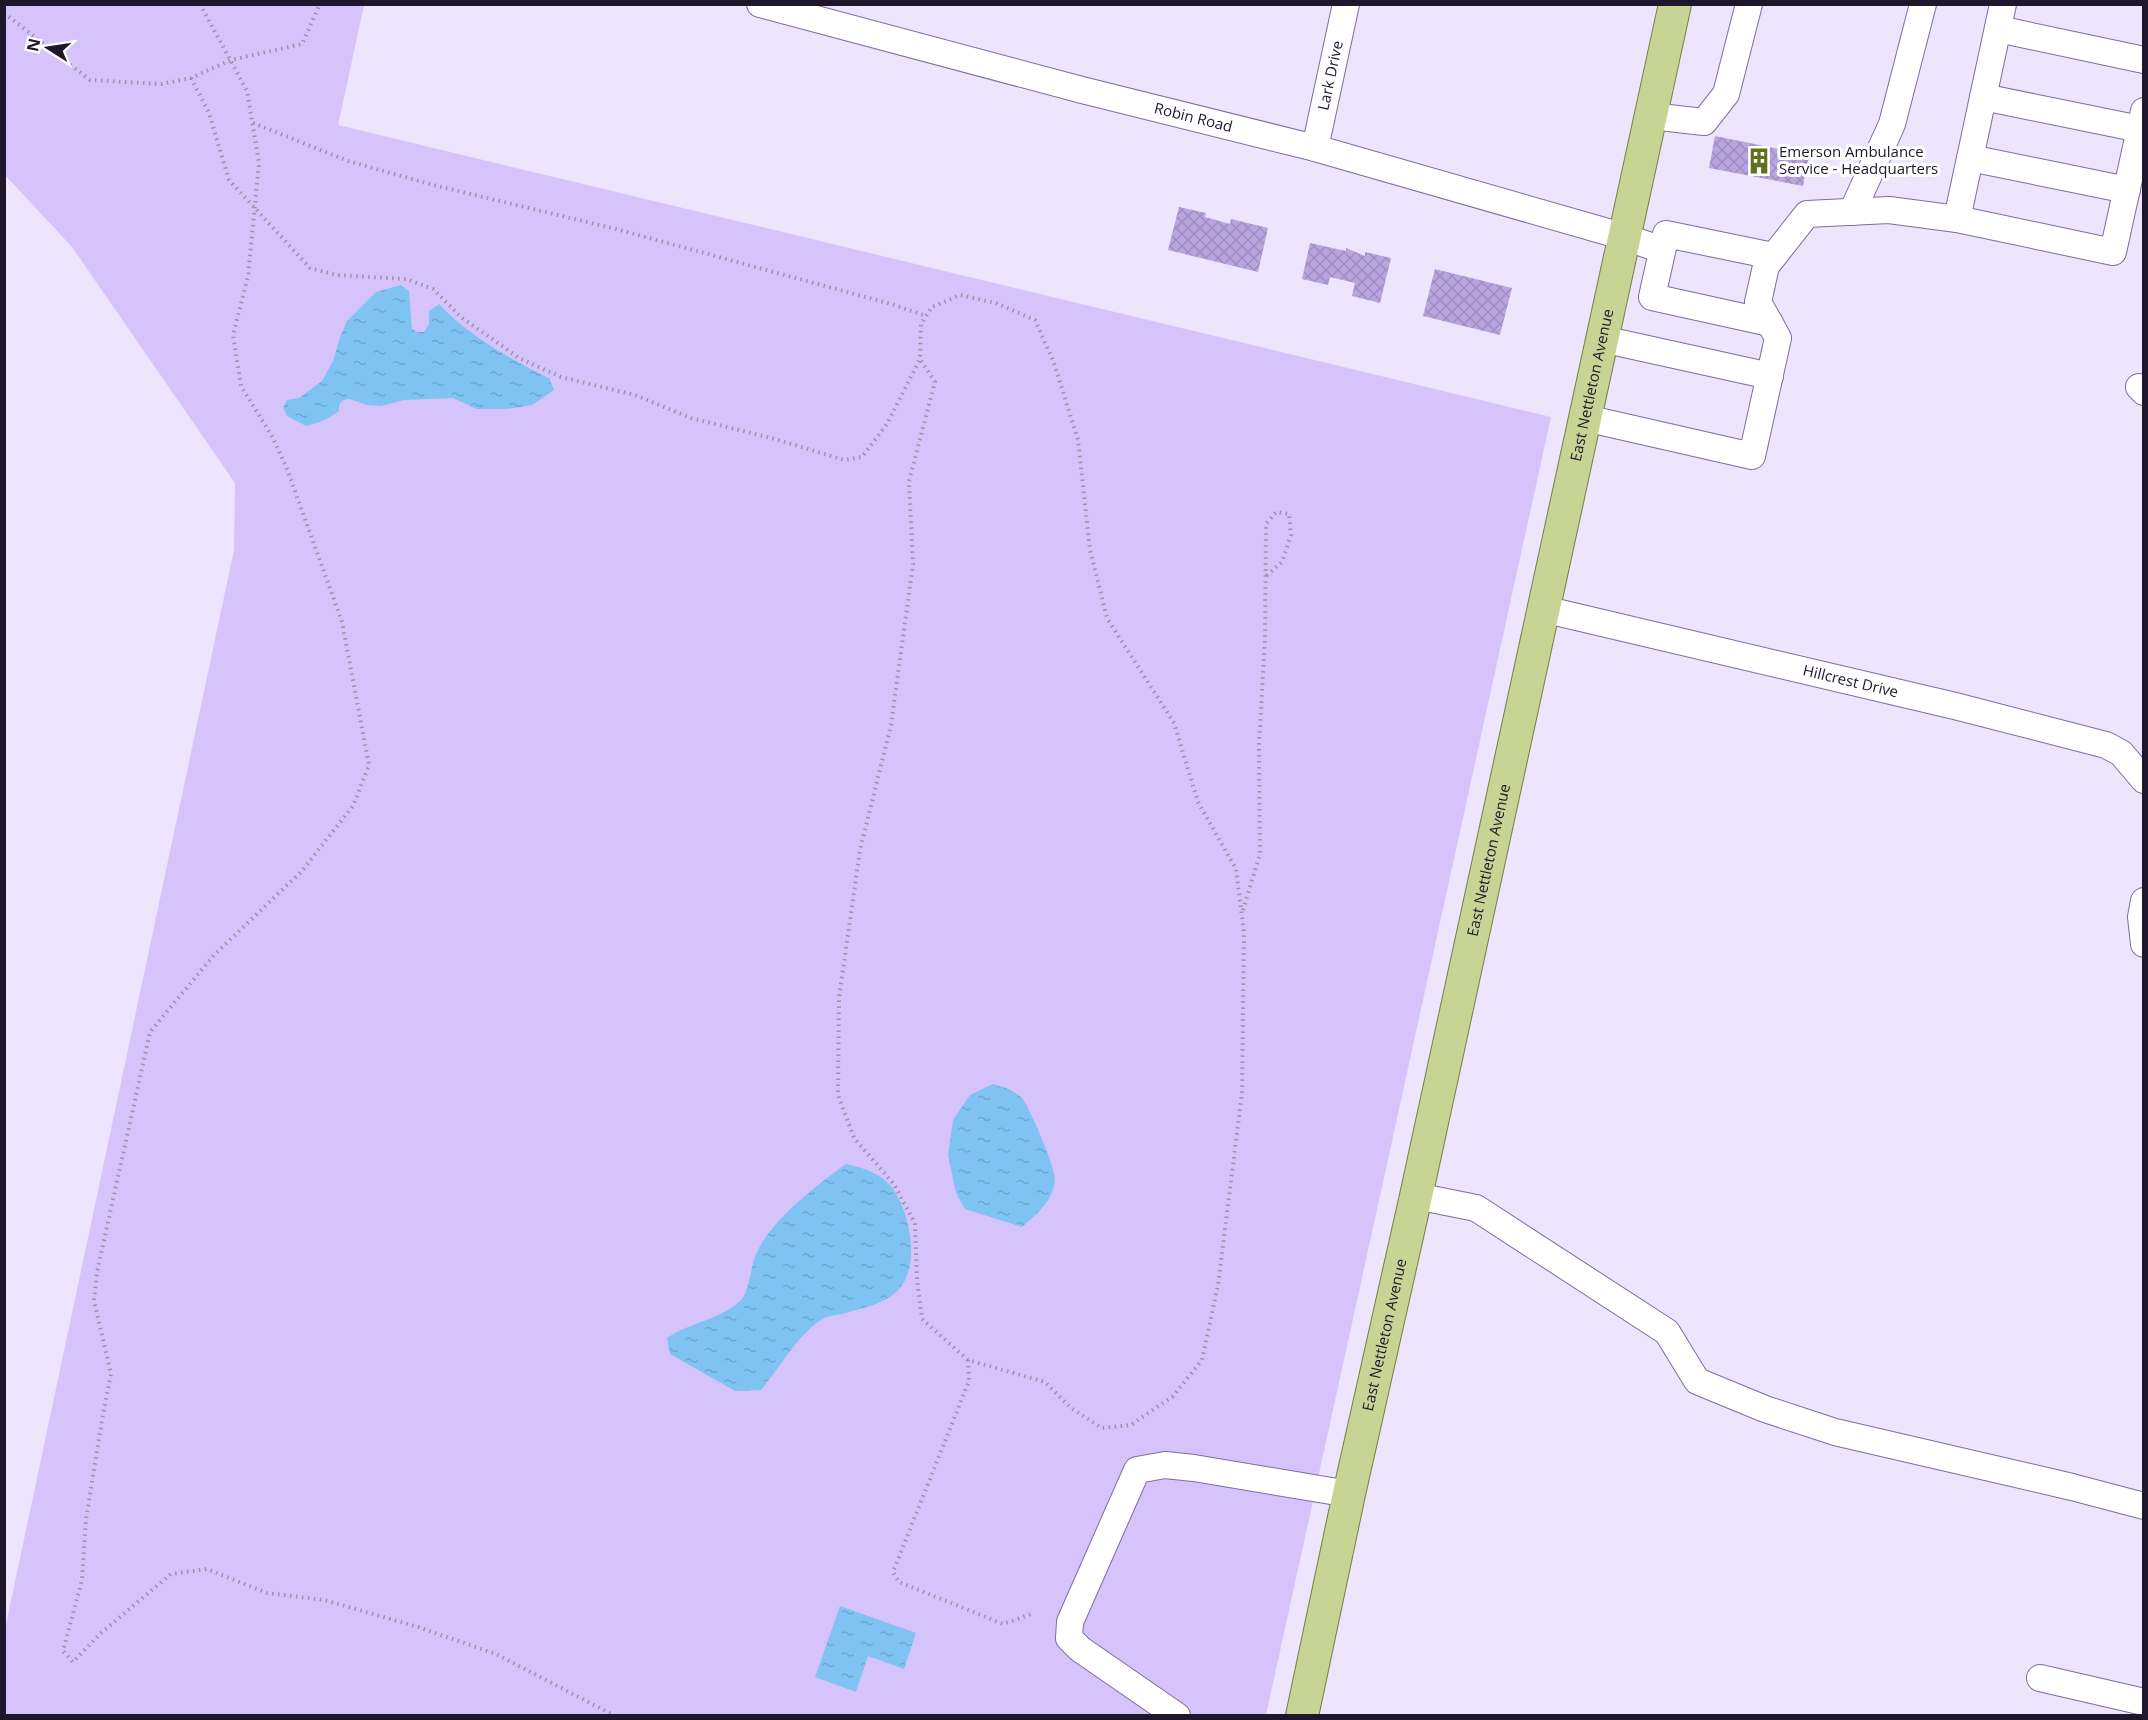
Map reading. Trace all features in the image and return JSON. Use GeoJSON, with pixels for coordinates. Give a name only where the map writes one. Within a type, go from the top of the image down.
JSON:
{"type":"FeatureCollection","features":[{"type":"Feature","properties":{"kind":"main road","name":"East Nettleton Avenue"},"geometry":{"type":"LineString","coordinates":[[1302,1716],[1675,4]]}},
{"type":"Feature","properties":{"kind":"street","name":"Robin Road"},"geometry":{"type":"LineString","coordinates":[[760,4],[1093,93],[1315,148],[1625,237],[1662,250]]}},
{"type":"Feature","properties":{"kind":"street","name":"Lark Drive"},"geometry":{"type":"LineString","coordinates":[[1315,148],[1346,4]]}},
{"type":"Feature","properties":{"kind":"street"},"geometry":{"type":"LineString","coordinates":[[1651,116],[1704,122],[1726,94],[1749,4]]}},
{"type":"Feature","properties":{"kind":"street"},"geometry":{"type":"LineString","coordinates":[[1852,212],[1892,124],[1923,4]]}},
{"type":"Feature","properties":{"kind":"street"},"geometry":{"type":"LineString","coordinates":[[1957,219],[2003,4]]}},
{"type":"Feature","properties":{"kind":"street"},"geometry":{"type":"LineString","coordinates":[[1998,29],[2144,60]]}},
{"type":"Feature","properties":{"kind":"street"},"geometry":{"type":"LineString","coordinates":[[1585,418],[1752,456],[1778,338],[1758,302],[1766,266],[1807,214],[1889,210],[1957,219],[2113,252],[2142,120],[1983,97]]}},
{"type":"Feature","properties":{"kind":"street"},"geometry":{"type":"LineString","coordinates":[[1970,158],[2127,190]]}},
{"type":"Feature","properties":{"kind":"street"},"geometry":{"type":"LineString","coordinates":[[1770,323],[1652,297],[1666,234],[1773,256]]}},
{"type":"Feature","properties":{"kind":"street"},"geometry":{"type":"LineString","coordinates":[[1602,339],[1770,376]]}},
{"type":"Feature","properties":{"kind":"street","name":"Hillcrest Drive"},"geometry":{"type":"LineString","coordinates":[[1544,609],[1955,706],[2106,745],[2121,753],[2144,780]]}},
{"type":"Feature","properties":{"kind":"street"},"geometry":{"type":"LineString","coordinates":[[2144,901],[2141,917],[2144,944]]}},
{"type":"Feature","properties":{"kind":"street"},"geometry":{"type":"LineString","coordinates":[[1416,1196],[1476,1208],[1667,1332],[1697,1381],[1765,1409],[1835,1432],[2144,1506]]}},
{"type":"Feature","properties":{"kind":"street"},"geometry":{"type":"LineString","coordinates":[[1177,1716],[1080,1649],[1069,1638],[1070,1622],[1137,1470],[1165,1465],[1194,1468],[1349,1494]]}},
{"type":"Feature","properties":{"kind":"street"},"geometry":{"type":"LineString","coordinates":[[2040,1678],[2144,1702]]}},
{"type":"Feature","properties":{"kind":"path"},"geometry":{"type":"LineString","coordinates":[[200,4],[247,91],[259,163],[248,276],[233,335],[241,386],[273,438],[287,469],[342,622],[369,765],[353,806],[301,872],[214,955],[150,1032],[97,1272],[94,1301],[111,1374],[86,1519],[82,1580],[63,1651],[73,1662],[101,1633],[171,1574],[207,1569],[267,1593],[324,1600],[418,1627],[496,1654],[615,1716]]}},
{"type":"Feature","properties":{"kind":"path"},"geometry":{"type":"LineString","coordinates":[[4,13],[90,80],[160,84],[191,78],[231,60],[302,44],[320,4]]}},
{"type":"Feature","properties":{"kind":"path"},"geometry":{"type":"LineString","coordinates":[[191,78],[209,113],[229,180],[310,268],[336,275],[405,279],[433,289],[461,317],[519,358],[561,377],[635,394],[691,418],[775,439],[844,460],[862,457],[887,424],[920,359],[921,324],[932,307],[960,295],[996,303],[1035,320],[1054,363],[1078,440],[1090,550],[1107,618],[1174,723],[1198,802],[1236,869],[1245,932],[1242,1093],[1218,1285],[1202,1360],[1173,1396],[1131,1425],[1102,1428],[1071,1408],[1045,1382],[968,1360],[922,1319],[917,1280],[915,1223],[894,1183],[854,1138],[838,1095],[838,998],[860,850],[891,725],[913,564],[909,481],[934,382],[920,359]]}},
{"type":"Feature","properties":{"kind":"path"},"geometry":{"type":"LineString","coordinates":[[252,123],[348,161],[433,185],[616,229],[891,304],[926,316]]}},
{"type":"Feature","properties":{"kind":"path"},"geometry":{"type":"LineString","coordinates":[[1242,913],[1260,854],[1259,746],[1266,524],[1276,512],[1289,514],[1291,534],[1282,562],[1266,576]]}},
{"type":"Feature","properties":{"kind":"path"},"geometry":{"type":"LineString","coordinates":[[968,1360],[969,1381],[893,1572],[899,1582],[1003,1624],[1034,1613]]}},
{"type":"Feature","properties":{"kind":"shaded area"},"geometry":{"type":"Polygon","coordinates":[[[5,5],[364,5],[338,125],[1551,417],[1266,1715],[5,1715],[5,1629],[234,550],[235,483],[72,247],[5,175],[5,5]]]}},
{"type":"Feature","properties":{"kind":"water"},"geometry":{"type":"Polygon","coordinates":[[[401,285],[409,291],[412,329],[424,332],[429,324],[429,311],[439,304],[476,336],[505,355],[549,378],[554,390],[532,405],[508,409],[477,409],[453,398],[404,400],[381,406],[367,405],[349,399],[343,400],[339,405],[339,411],[335,414],[311,425],[306,426],[287,416],[283,408],[287,400],[299,398],[322,381],[333,361],[347,321],[376,292],[401,285]]]}},
{"type":"Feature","properties":{"kind":"water"},"geometry":{"type":"Polygon","coordinates":[[[993,1084],[1012,1091],[1022,1098],[1042,1138],[1054,1173],[1052,1194],[1039,1212],[1022,1227],[965,1209],[956,1193],[948,1155],[953,1120],[970,1095],[993,1084]]]}},
{"type":"Feature","properties":{"kind":"water"},"geometry":{"type":"Polygon","coordinates":[[[846,1164],[878,1175],[889,1183],[899,1199],[908,1225],[911,1252],[910,1266],[900,1288],[880,1302],[826,1317],[814,1325],[797,1342],[761,1390],[735,1391],[670,1354],[667,1338],[723,1313],[740,1301],[746,1292],[756,1254],[773,1228],[796,1204],[846,1164]]]}},
{"type":"Feature","properties":{"kind":"water"},"geometry":{"type":"Polygon","coordinates":[[[840,1606],[916,1633],[904,1669],[868,1656],[856,1692],[815,1677],[840,1606]]]}},
{"type":"Feature","properties":{"kind":"building","name":"Emerson Ambulance Service - Headquarters"},"geometry":{"type":"Polygon","coordinates":[[[1715,136],[1809,155],[1803,186],[1709,168],[1715,136]]]}},
{"type":"Feature","properties":{"kind":"building"},"geometry":{"type":"Polygon","coordinates":[[[1179,207],[1206,213],[1205,217],[1230,224],[1231,219],[1268,228],[1258,272],[1168,250],[1179,207]]]}},
{"type":"Feature","properties":{"kind":"building"},"geometry":{"type":"Polygon","coordinates":[[[1310,243],[1346,251],[1346,248],[1365,256],[1365,252],[1391,258],[1380,303],[1352,296],[1355,283],[1330,277],[1328,285],[1302,279],[1310,243]]]}},
{"type":"Feature","properties":{"kind":"building"},"geometry":{"type":"Polygon","coordinates":[[[1435,269],[1512,288],[1500,335],[1423,316],[1435,269]]]}},
{"type":"Feature","properties":{"kind":"place","name":"Emerson Ambulance Service - Headquarters"},"geometry":{"type":"Point","coordinates":[1759,161]}}]}
